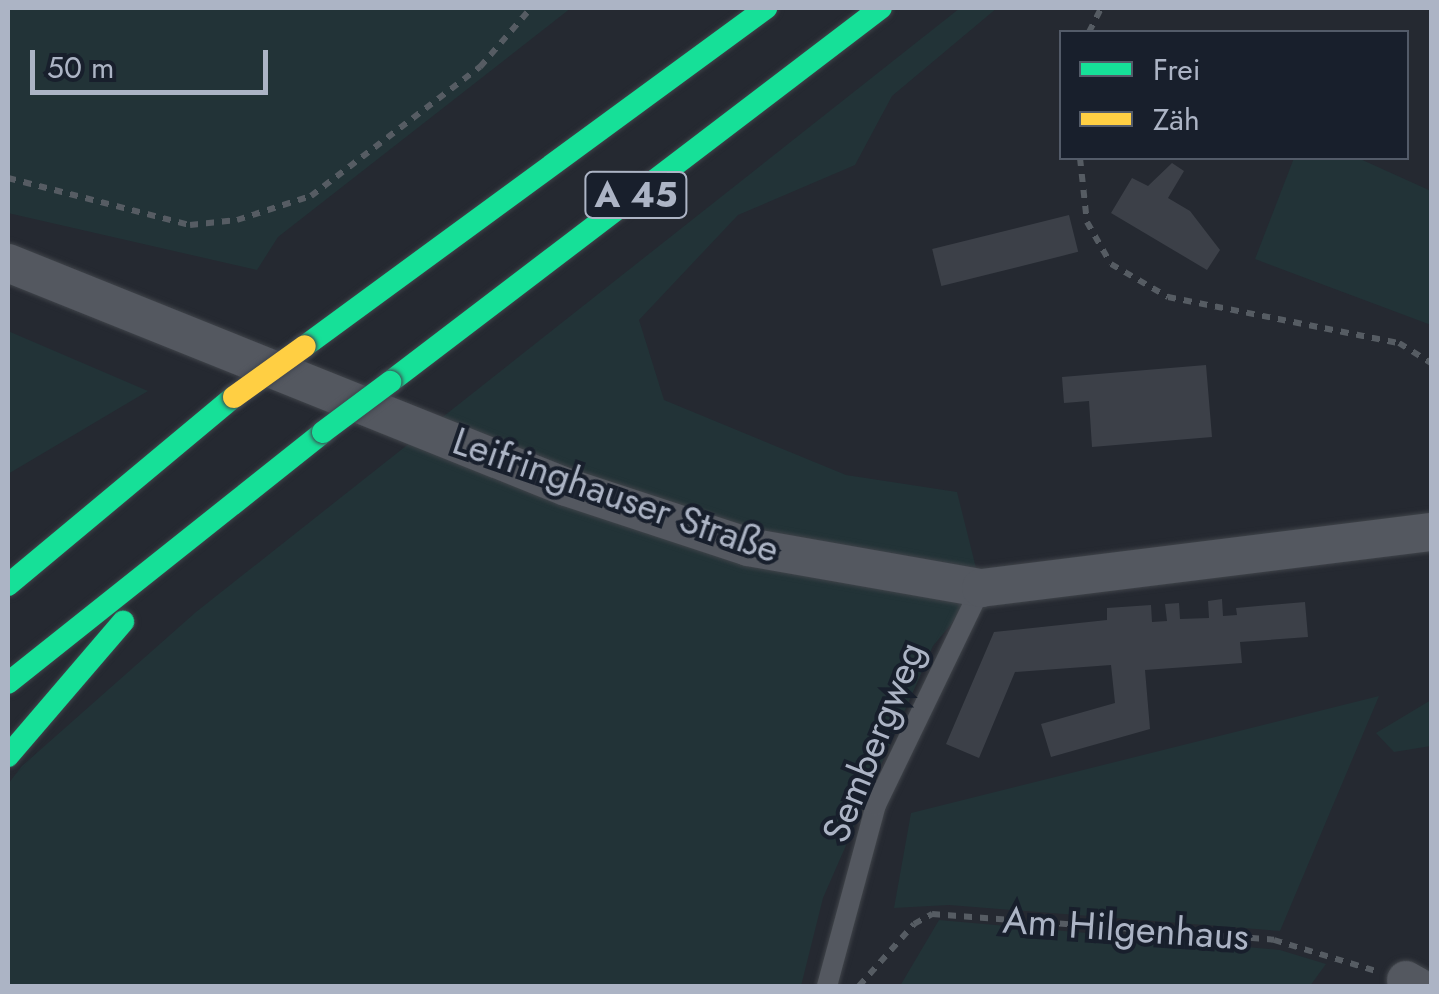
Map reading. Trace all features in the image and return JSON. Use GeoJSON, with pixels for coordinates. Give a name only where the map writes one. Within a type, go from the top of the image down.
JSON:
{"type":"FeatureCollection","features":[{"type":"Feature","properties":{"kind":"highway","name":"A 45"},"geometry":{"type":"LineString","coordinates":[[8,585],[170,446],[234,397],[766,8]]}},
{"type":"Feature","properties":{"kind":"highway","name":"A 45"},"geometry":{"type":"LineString","coordinates":[[8,683],[226,505],[882,8]]}},
{"type":"Feature","properties":{"kind":"highway"},"geometry":{"type":"LineString","coordinates":[[8,558],[170,446]]}},
{"type":"Feature","properties":{"kind":"highway"},"geometry":{"type":"LineString","coordinates":[[8,756],[226,505]]}},
{"type":"Feature","properties":{"kind":"street","name":"Leifringhauser Straße"},"geometry":{"type":"LineString","coordinates":[[8,263],[566,487],[748,547],[981,588],[1432,532]]}},
{"type":"Feature","properties":{"kind":"lane","name":"Sembergweg"},"geometry":{"type":"LineString","coordinates":[[827,986],[876,805],[981,588]]}},
{"type":"Feature","properties":{"kind":"path"},"geometry":{"type":"LineString","coordinates":[[8,178],[190,225],[237,220],[291,203],[311,196],[480,67],[532,8]]}},
{"type":"Feature","properties":{"kind":"path"},"geometry":{"type":"LineString","coordinates":[[1080,160],[1086,222],[1111,264],[1168,297],[1399,344],[1432,364]]}},
{"type":"Feature","properties":{"kind":"path","name":"Am Hilgenhaus"},"geometry":{"type":"LineString","coordinates":[[859,986],[914,924],[932,914],[1274,940],[1412,983]]}},
{"type":"Feature","properties":{"kind":"shaded area"},"geometry":{"type":"Polygon","coordinates":[[[8,8],[571,8],[278,237],[257,270],[8,213],[8,8]]]}},
{"type":"Feature","properties":{"kind":"shaded area"},"geometry":{"type":"Polygon","coordinates":[[[960,8],[997,8],[892,96],[855,165],[738,215],[639,320],[664,400],[846,475],[957,492],[981,588],[933,646],[823,898],[801,986],[8,986],[8,784],[22,766],[196,612],[960,8]]]}},
{"type":"Feature","properties":{"kind":"shaded area"},"geometry":{"type":"Polygon","coordinates":[[[1293,160],[1362,160],[1431,191],[1431,325],[1255,259],[1293,160]]]}},
{"type":"Feature","properties":{"kind":"shaded area"},"geometry":{"type":"Polygon","coordinates":[[[8,331],[148,391],[8,474],[8,331]]]}},
{"type":"Feature","properties":{"kind":"shaded area"},"geometry":{"type":"Polygon","coordinates":[[[1379,696],[1280,931],[949,905],[894,908],[911,813],[1379,696]]]}},
{"type":"Feature","properties":{"kind":"shaded area"},"geometry":{"type":"Polygon","coordinates":[[[1431,700],[1431,746],[1394,752],[1376,733],[1431,700]]]}},
{"type":"Feature","properties":{"kind":"shaded area"},"geometry":{"type":"Polygon","coordinates":[[[939,920],[1280,950],[1326,964],[1310,986],[900,986],[939,920]]]}},
{"type":"Feature","properties":{"kind":"building"},"geometry":{"type":"Polygon","coordinates":[[[1172,163],[1184,171],[1168,198],[1190,211],[1220,250],[1207,270],[1111,213],[1132,178],[1148,186],[1172,163]]]}},
{"type":"Feature","properties":{"kind":"building"},"geometry":{"type":"Polygon","coordinates":[[[1069,215],[1078,252],[941,286],[932,249],[1069,215]]]}},
{"type":"Feature","properties":{"kind":"building"},"geometry":{"type":"Polygon","coordinates":[[[1206,365],[1212,437],[1092,447],[1089,401],[1064,403],[1062,377],[1206,365]]]}},
{"type":"Feature","properties":{"kind":"building"},"geometry":{"type":"Polygon","coordinates":[[[1222,599],[1223,616],[1237,615],[1236,608],[1305,602],[1308,637],[1240,642],[1242,663],[1145,670],[1150,729],[1051,757],[1041,724],[1115,703],[1111,665],[1015,672],[979,758],[946,744],[994,632],[1107,620],[1107,608],[1151,605],[1152,622],[1167,621],[1165,604],[1179,603],[1180,619],[1209,618],[1208,601],[1222,599]]]}},
{"type":"Feature","properties":{"kind":"traffic: fast"},"geometry":{"type":"LineString","coordinates":[[305,346],[766,8]]}},
{"type":"Feature","properties":{"kind":"traffic: fast"},"geometry":{"type":"LineString","coordinates":[[390,382],[881,8]]}},
{"type":"Feature","properties":{"kind":"traffic: fast"},"geometry":{"type":"LineString","coordinates":[[323,432],[390,382]]}},
{"type":"Feature","properties":{"kind":"traffic: fast"},"geometry":{"type":"LineString","coordinates":[[8,585],[234,397]]}},
{"type":"Feature","properties":{"kind":"traffic: fast"},"geometry":{"type":"LineString","coordinates":[[8,683],[323,432]]}},
{"type":"Feature","properties":{"kind":"traffic: fast"},"geometry":{"type":"LineString","coordinates":[[8,756],[123,622]]}},
{"type":"Feature","properties":{"kind":"traffic: slow"},"geometry":{"type":"LineString","coordinates":[[234,397],[305,346]]}}]}
